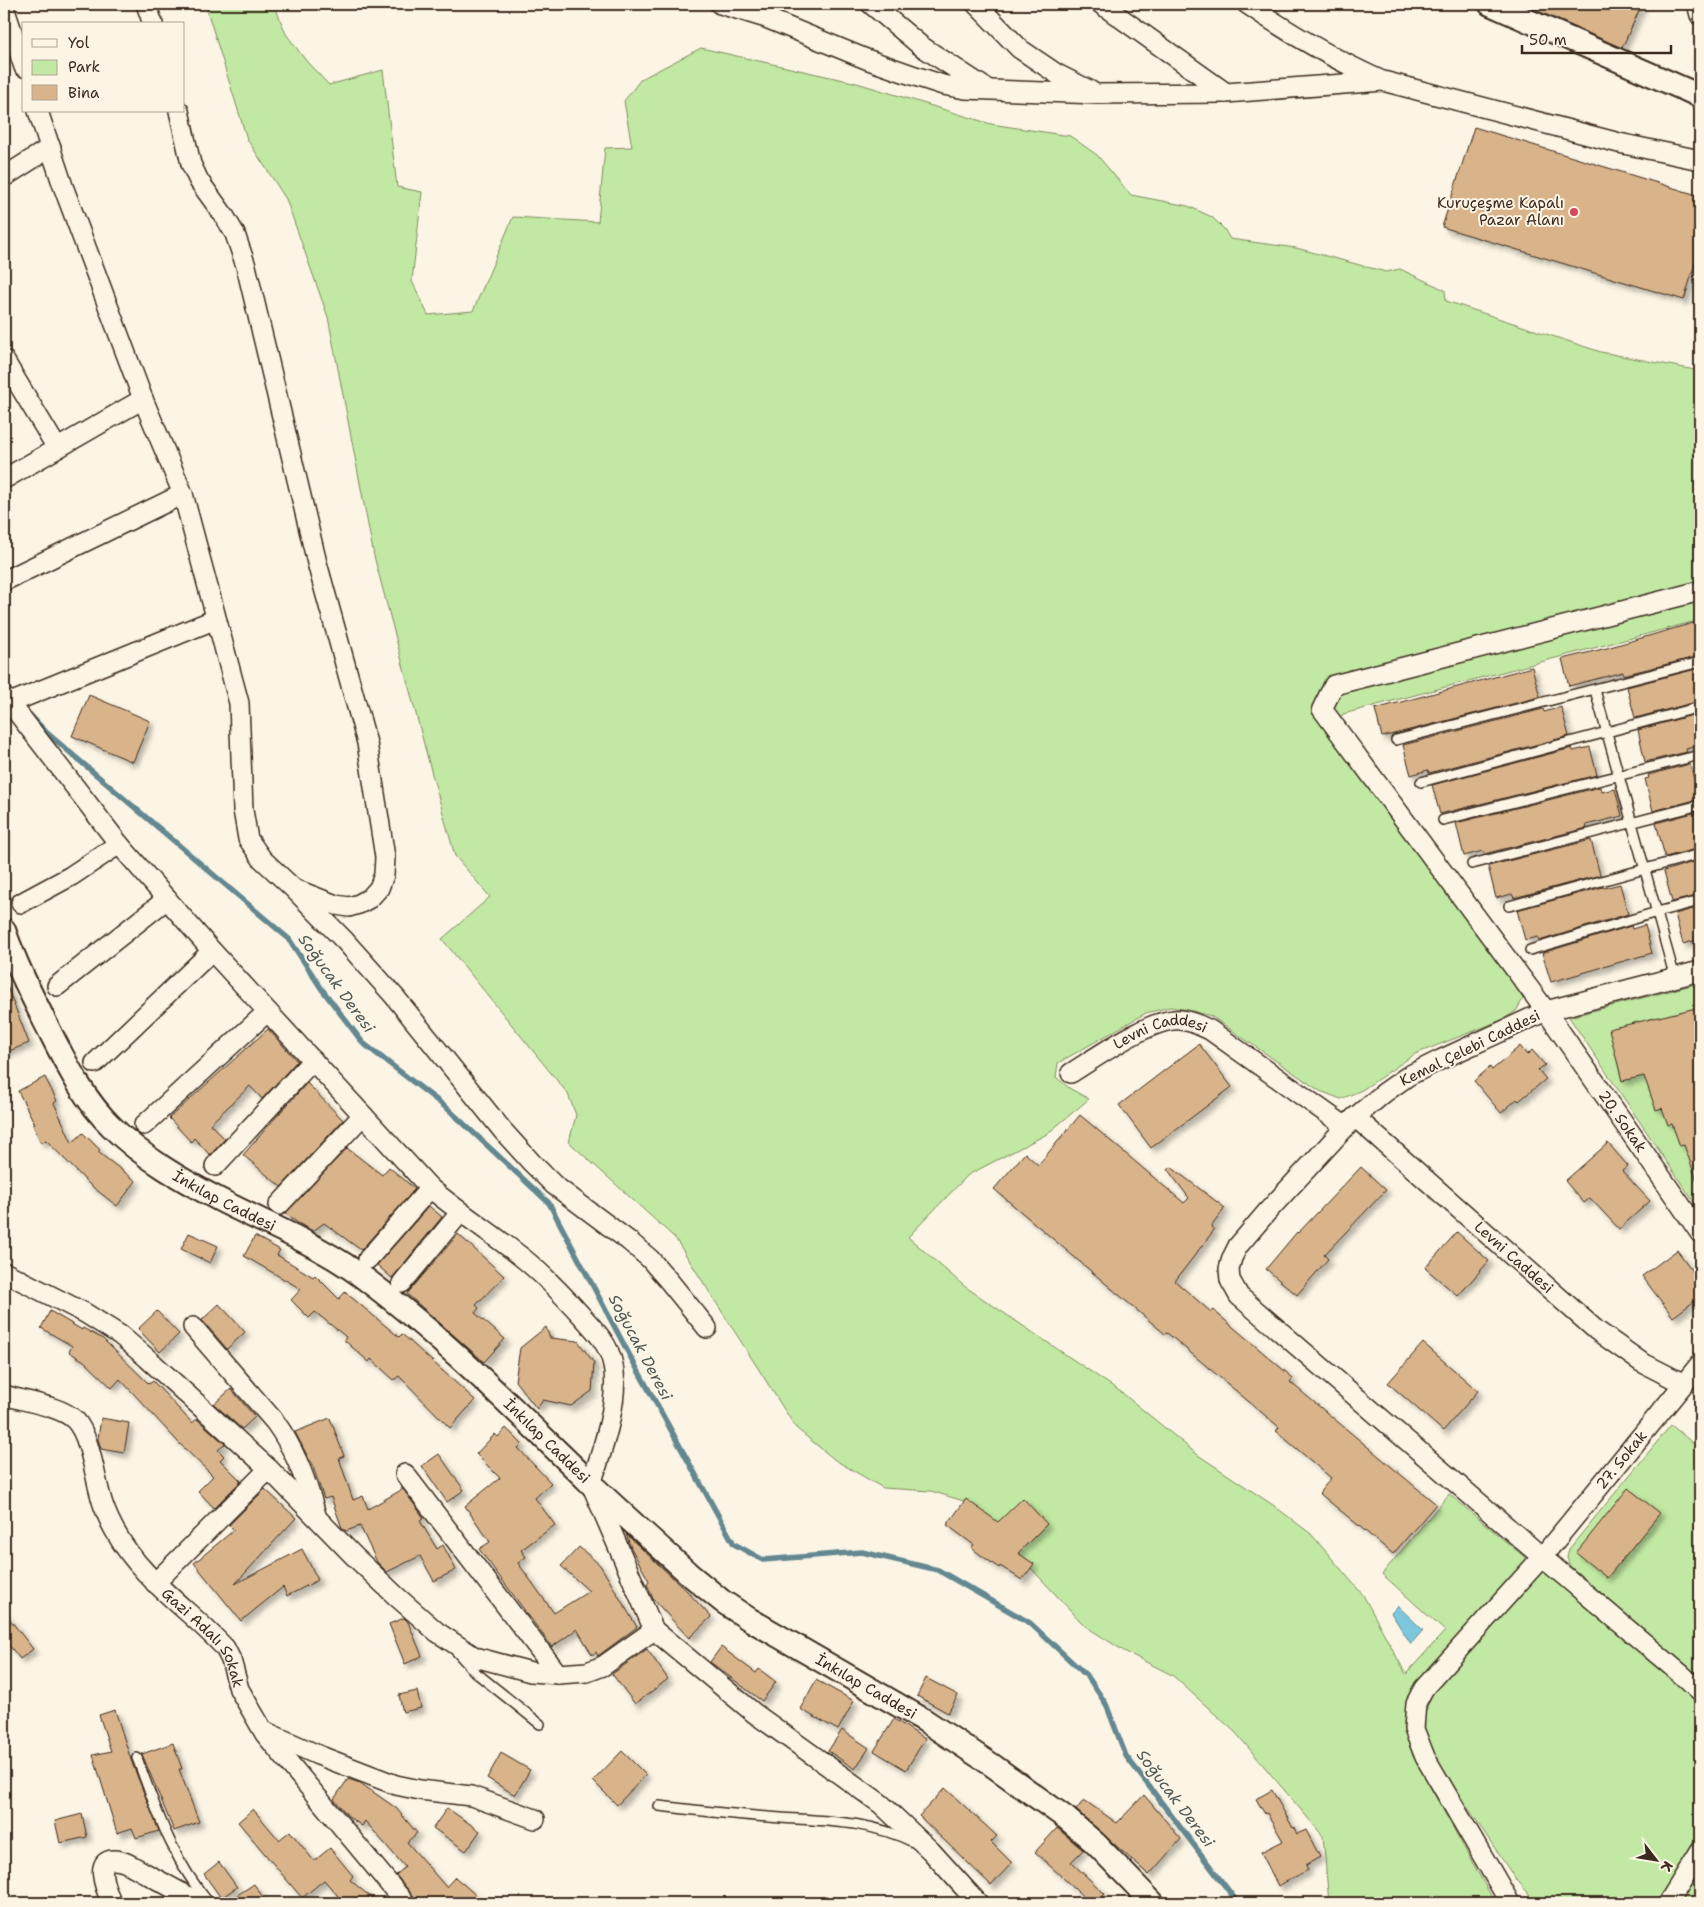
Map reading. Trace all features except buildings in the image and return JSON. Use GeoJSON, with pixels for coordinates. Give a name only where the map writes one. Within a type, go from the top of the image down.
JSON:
{"type":"FeatureCollection","features":[{"type":"Feature","properties":{"kind":"street"},"geometry":{"type":"LineString","coordinates":[[146,4],[152,22]]}},
{"type":"Feature","properties":{"kind":"street"},"geometry":{"type":"LineString","coordinates":[[720,4],[766,18],[866,59],[912,75],[943,85],[965,89],[1097,94],[1226,93],[1383,81]]}},
{"type":"Feature","properties":{"kind":"street"},"geometry":{"type":"LineString","coordinates":[[751,4],[766,18]]}},
{"type":"Feature","properties":{"kind":"street"},"geometry":{"type":"LineString","coordinates":[[871,4],[921,46],[988,90]]}},
{"type":"Feature","properties":{"kind":"street"},"geometry":{"type":"LineString","coordinates":[[976,4],[1020,49],[1057,74],[1097,94]]}},
{"type":"Feature","properties":{"kind":"street"},"geometry":{"type":"LineString","coordinates":[[1101,4],[1226,93]]}},
{"type":"Feature","properties":{"kind":"street"},"geometry":{"type":"LineString","coordinates":[[1247,4],[1324,52],[1383,81],[1619,143],[1700,160]]}},
{"type":"Feature","properties":{"kind":"street"},"geometry":{"type":"LineString","coordinates":[[1490,4],[1700,96]]}},
{"type":"Feature","properties":{"kind":"street"},"geometry":{"type":"LineString","coordinates":[[1697,4],[1700,15]]}},
{"type":"Feature","properties":{"kind":"street"},"geometry":{"type":"LineString","coordinates":[[4,8],[22,61]]}},
{"type":"Feature","properties":{"kind":"street"},"geometry":{"type":"LineString","coordinates":[[38,112],[63,186],[143,399],[183,494],[239,702],[243,810],[248,839],[262,859],[294,888],[395,996],[503,1131],[532,1163],[554,1185],[629,1241],[650,1260],[669,1280],[707,1328]]}},
{"type":"Feature","properties":{"kind":"street"},"geometry":{"type":"LineString","coordinates":[[179,112],[191,164],[199,182],[235,234],[246,266],[314,554],[367,743],[382,834],[385,858],[384,874],[379,888],[370,898],[349,907],[336,905],[294,888]]}},
{"type":"Feature","properties":{"kind":"street"},"geometry":{"type":"LineString","coordinates":[[4,177],[51,147]]}},
{"type":"Feature","properties":{"kind":"street"},"geometry":{"type":"LineString","coordinates":[[4,360],[57,448]]}},
{"type":"Feature","properties":{"kind":"street"},"geometry":{"type":"LineString","coordinates":[[4,479],[143,399]]}},
{"type":"Feature","properties":{"kind":"street"},"geometry":{"type":"LineString","coordinates":[[4,581],[183,494]]}},
{"type":"Feature","properties":{"kind":"street","name":"20. Sokak"},"geometry":{"type":"LineString","coordinates":[[1700,590],[1334,685],[1322,709],[1546,1011],[1700,1232]]}},
{"type":"Feature","properties":{"kind":"street"},"geometry":{"type":"LineString","coordinates":[[216,619],[6,700],[119,844],[267,1012],[430,1188],[460,1213],[523,1259],[556,1287],[599,1335],[608,1350],[613,1366],[614,1382],[607,1433],[591,1484],[654,1630],[754,1713],[881,1804],[931,1851],[964,1885],[978,1903]]}},
{"type":"Feature","properties":{"kind":"street"},"geometry":{"type":"LineString","coordinates":[[21,903],[71,876],[119,844]]}},
{"type":"Feature","properties":{"kind":"street"},"geometry":{"type":"LineString","coordinates":[[57,986],[167,899]]}},
{"type":"Feature","properties":{"kind":"street","name":"İnkılap Caddesi"},"geometry":{"type":"LineString","coordinates":[[4,930],[13,957],[64,1060],[85,1095],[116,1131],[143,1154],[219,1200],[339,1260],[367,1280],[469,1368],[591,1484],[689,1574],[722,1601],[749,1619],[924,1720],[992,1765],[1066,1818],[1095,1843],[1153,1903]]}},
{"type":"Feature","properties":{"kind":"street"},"geometry":{"type":"LineString","coordinates":[[95,1063],[212,951]]}},
{"type":"Feature","properties":{"kind":"street","name":"Kemal Çelebi Caddesi"},"geometry":{"type":"LineString","coordinates":[[1542,1557],[1239,1296],[1230,1280],[1229,1269],[1238,1246],[1267,1212],[1351,1122],[1384,1092],[1408,1076],[1546,1011],[1700,970]]}},
{"type":"Feature","properties":{"kind":"street"},"geometry":{"type":"LineString","coordinates":[[144,1125],[267,1012]]}},
{"type":"Feature","properties":{"kind":"street","name":"Levni Caddesi"},"geometry":{"type":"LineString","coordinates":[[1071,1073],[1143,1030],[1164,1022],[1180,1020],[1194,1023],[1210,1030],[1351,1122],[1596,1330],[1641,1362],[1684,1384]]}},
{"type":"Feature","properties":{"kind":"street"},"geometry":{"type":"LineString","coordinates":[[214,1166],[313,1060]]}},
{"type":"Feature","properties":{"kind":"street"},"geometry":{"type":"LineString","coordinates":[[279,1205],[363,1115]]}},
{"type":"Feature","properties":{"kind":"street"},"geometry":{"type":"LineString","coordinates":[[368,1259],[430,1188]]}},
{"type":"Feature","properties":{"kind":"street"},"geometry":{"type":"LineString","coordinates":[[402,1283],[460,1213]]}},
{"type":"Feature","properties":{"kind":"street"},"geometry":{"type":"LineString","coordinates":[[4,1272],[85,1313],[120,1336],[148,1358],[269,1469],[396,1596],[449,1641],[475,1657],[531,1672],[558,1674],[587,1672],[602,1666],[654,1630]]}},
{"type":"Feature","properties":{"kind":"street"},"geometry":{"type":"LineString","coordinates":[[193,1327],[287,1438],[311,1496],[317,1518]]}},
{"type":"Feature","properties":{"kind":"street","name":"27. Sokak"},"geometry":{"type":"LineString","coordinates":[[1510,1903],[1425,1757],[1414,1729],[1416,1703],[1424,1688],[1542,1557],[1700,1364]]}},
{"type":"Feature","properties":{"kind":"street","name":"Gazi Adalı Sokak"},"geometry":{"type":"LineString","coordinates":[[4,1395],[61,1411],[75,1420],[88,1445],[104,1507],[115,1532],[130,1554],[155,1583],[225,1648],[231,1660],[239,1689],[262,1730],[405,1903]]}},
{"type":"Feature","properties":{"kind":"street"},"geometry":{"type":"LineString","coordinates":[[155,1583],[269,1469]]}},
{"type":"Feature","properties":{"kind":"street"},"geometry":{"type":"LineString","coordinates":[[405,1474],[558,1674]]}},
{"type":"Feature","properties":{"kind":"street"},"geometry":{"type":"LineString","coordinates":[[1542,1557],[1682,1674],[1700,1692]]}},
{"type":"Feature","properties":{"kind":"street"},"geometry":{"type":"LineString","coordinates":[[262,1730],[318,1755],[396,1785],[471,1796],[535,1819]]}},
{"type":"Feature","properties":{"kind":"street"},"geometry":{"type":"LineString","coordinates":[[1668,1903],[1700,1850]]}},
{"type":"Feature","properties":{"kind":"street"},"geometry":{"type":"LineString","coordinates":[[112,1903],[102,1881],[102,1874],[107,1862],[113,1860],[129,1865],[200,1903]]}},
{"type":"Feature","properties":{"kind":"lane"},"geometry":{"type":"LineString","coordinates":[[1396,740],[1700,662]]}},
{"type":"Feature","properties":{"kind":"lane"},"geometry":{"type":"LineString","coordinates":[[1595,690],[1675,978]]}},
{"type":"Feature","properties":{"kind":"lane"},"geometry":{"type":"LineString","coordinates":[[1421,782],[1700,707]]}},
{"type":"Feature","properties":{"kind":"lane"},"geometry":{"type":"LineString","coordinates":[[1443,820],[1700,755]]}},
{"type":"Feature","properties":{"kind":"lane"},"geometry":{"type":"LineString","coordinates":[[1472,864],[1700,805]]}},
{"type":"Feature","properties":{"kind":"lane"},"geometry":{"type":"LineString","coordinates":[[1509,906],[1700,854]]}},
{"type":"Feature","properties":{"kind":"lane"},"geometry":{"type":"LineString","coordinates":[[1530,950],[1656,912],[1700,901]]}},
{"type":"Feature","properties":{"kind":"lane"},"geometry":{"type":"LineString","coordinates":[[449,1641],[460,1658],[475,1672],[540,1724]]}},
{"type":"Feature","properties":{"kind":"lane"},"geometry":{"type":"LineString","coordinates":[[137,1758],[162,1826],[178,1860],[209,1903]]}},
{"type":"Feature","properties":{"kind":"lane"},"geometry":{"type":"LineString","coordinates":[[659,1806],[704,1812],[866,1825],[900,1836],[931,1851]]}},
{"type":"Feature","properties":{"kind":"green space"},"geometry":{"type":"Polygon","coordinates":[[[205,4],[274,4],[286,34],[307,62],[329,85],[383,70],[397,187],[422,192],[412,281],[428,315],[473,311],[513,217],[598,222],[605,148],[632,147],[624,101],[641,79],[701,48],[857,83],[991,124],[1070,136],[1097,155],[1131,195],[1188,206],[1212,217],[1224,229],[1230,239],[1296,248],[1386,272],[1400,269],[1445,290],[1446,301],[1601,352],[1700,371],[1700,620],[1343,714],[1332,732],[1515,984],[1523,999],[1516,1011],[1502,1020],[1415,1054],[1362,1090],[1341,1099],[1320,1091],[1211,1016],[1170,1007],[1146,1013],[1058,1063],[1056,1077],[1069,1088],[1089,1099],[1047,1134],[968,1175],[908,1237],[964,1286],[1121,1392],[1198,1455],[1273,1505],[1311,1534],[1363,1595],[1406,1674],[1445,1631],[1382,1574],[1449,1494],[1528,1560],[1418,1684],[1406,1730],[1413,1756],[1495,1903],[1329,1903],[1323,1836],[1236,1733],[1172,1675],[1124,1651],[1085,1626],[970,1503],[931,1491],[883,1488],[835,1460],[796,1428],[675,1238],[569,1142],[576,1115],[568,1094],[442,939],[490,897],[455,856],[432,774],[374,556],[328,317],[286,199],[247,139],[205,4]]]}},
{"type":"Feature","properties":{"kind":"green space"},"geometry":{"type":"Polygon","coordinates":[[[1700,983],[1700,1211],[1569,1017],[1700,983]]]}},
{"type":"Feature","properties":{"kind":"green space"},"geometry":{"type":"Polygon","coordinates":[[[1671,1425],[1700,1449],[1700,1678],[1570,1566],[1567,1558],[1569,1549],[1671,1425]]]}},
{"type":"Feature","properties":{"kind":"green space"},"geometry":{"type":"Polygon","coordinates":[[[1542,1568],[1667,1674],[1700,1707],[1700,1830],[1657,1903],[1536,1903],[1516,1880],[1440,1766],[1425,1737],[1424,1717],[1431,1696],[1542,1568]]]}},
{"type":"Feature","properties":{"kind":"green space"},"geometry":{"type":"Polygon","coordinates":[[[1700,1872],[1700,1903],[1680,1903],[1681,1901],[1700,1872]]]}},
{"type":"Feature","properties":{"kind":"water"},"geometry":{"type":"Polygon","coordinates":[[[1398,1606],[1423,1630],[1411,1644],[1391,1613],[1398,1606]]]}},
{"type":"Feature","properties":{"kind":"waterway","name":"Soğucak Deresi"},"geometry":{"type":"LineString","coordinates":[[30,715],[46,732],[289,939],[321,988],[363,1043],[448,1109],[549,1203],[630,1356],[734,1544],[763,1560],[862,1552],[938,1570],[1030,1623],[1088,1677],[1106,1704],[1126,1756],[1238,1903]]}},
{"type":"Feature","properties":{"kind":"place","name":"Kuruçeşme Kapalı Pazar Alanı"},"geometry":{"type":"Point","coordinates":[1574,212]}}]}
